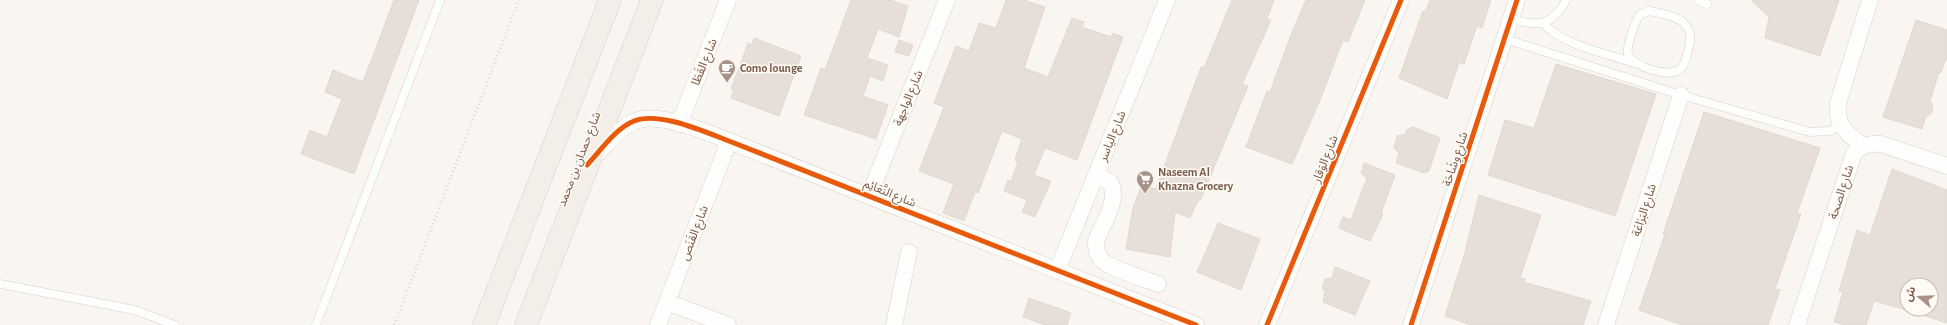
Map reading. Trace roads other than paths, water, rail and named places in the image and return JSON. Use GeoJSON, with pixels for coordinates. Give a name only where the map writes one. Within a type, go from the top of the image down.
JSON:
{"type":"FeatureCollection","features":[{"type":"Feature","properties":{"kind":"main road"},"geometry":{"type":"LineString","coordinates":[[484,325],[610,0]]}},
{"type":"Feature","properties":{"kind":"main road"},"geometry":{"type":"LineString","coordinates":[[634,46],[633,27],[636,0]]}},
{"type":"Feature","properties":{"kind":"main road","name":"شارع حمدان بن محمد"},"geometry":{"type":"LineString","coordinates":[[526,325],[652,0]]}},
{"type":"Feature","properties":{"kind":"street","name":"شارع القَطَا"},"geometry":{"type":"LineString","coordinates":[[679,124],[728,0]]}},
{"type":"Feature","properties":{"kind":"street","name":"شارع الواجهة"},"geometry":{"type":"LineString","coordinates":[[869,196],[947,0]]}},
{"type":"Feature","properties":{"kind":"street","name":"شارع الياسر"},"geometry":{"type":"LineString","coordinates":[[1057,271],[1167,0]]}},
{"type":"Feature","properties":{"kind":"street","name":"شارع الوَقار"},"geometry":{"type":"LineString","coordinates":[[1267,325],[1401,0]]}},
{"type":"Feature","properties":{"kind":"street","name":"شارع وِشَاحَة"},"geometry":{"type":"LineString","coordinates":[[1411,325],[1517,0]]}},
{"type":"Feature","properties":{"kind":"street"},"geometry":{"type":"LineString","coordinates":[[1870,0],[1838,103],[1837,116],[1841,126],[1862,146],[1881,144],[1947,166]]}},
{"type":"Feature","properties":{"kind":"street","name":"شارع البَرَاعَة"},"geometry":{"type":"LineString","coordinates":[[1606,325],[1681,95]]}},
{"type":"Feature","properties":{"kind":"street","name":"شارع النَّعَائِم"},"geometry":{"type":"LineString","coordinates":[[588,165],[623,128],[635,121],[648,118],[679,124],[729,141],[1196,325]]}},
{"type":"Feature","properties":{"kind":"street","name":"شارع القَنَص"},"geometry":{"type":"LineString","coordinates":[[658,325],[729,141]]}},
{"type":"Feature","properties":{"kind":"street","name":"شارع الصحة"},"geometry":{"type":"LineString","coordinates":[[1797,325],[1850,162],[1854,153],[1862,146]]}},
{"type":"Feature","properties":{"kind":"street"},"geometry":{"type":"LineString","coordinates":[[1096,175],[1110,182],[1114,192],[1113,202],[1096,241],[1096,247],[1100,258],[1110,265],[1158,284]]}},
{"type":"Feature","properties":{"kind":"street"},"geometry":{"type":"LineString","coordinates":[[894,325],[909,252]]}},
{"type":"Feature","properties":{"kind":"street"},"geometry":{"type":"LineString","coordinates":[[667,302],[728,325]]}},
{"type":"Feature","properties":{"kind":"lane"},"geometry":{"type":"LineString","coordinates":[[316,325],[440,0]]}},
{"type":"Feature","properties":{"kind":"lane"},"geometry":{"type":"LineString","coordinates":[[1511,19],[1534,24],[1543,23],[1553,18],[1561,10],[1566,0]]}},
{"type":"Feature","properties":{"kind":"lane"},"geometry":{"type":"LineString","coordinates":[[1698,0],[1707,4]]}},
{"type":"Feature","properties":{"kind":"lane"},"geometry":{"type":"LineString","coordinates":[[1543,23],[1551,31],[1566,40],[1638,64],[1666,73],[1679,70],[1685,62],[1691,43],[1691,33],[1689,28],[1681,21],[1654,12],[1646,12],[1642,14],[1638,18],[1627,48],[1630,58],[1638,64]]}},
{"type":"Feature","properties":{"kind":"lane"},"geometry":{"type":"LineString","coordinates":[[1505,39],[1681,95],[1810,132],[1829,131],[1841,126]]}},
{"type":"Feature","properties":{"kind":"lane"},"geometry":{"type":"LineString","coordinates":[[0,284],[135,310],[175,325]]}},
{"type":"Feature","properties":{"kind":"place","name":"Como lounge"},"geometry":{"type":"Point","coordinates":[727,83]}},
{"type":"Feature","properties":{"kind":"place","name":"Naseem Al Khazna Grocery"},"geometry":{"type":"Point","coordinates":[1145,194]}}]}
